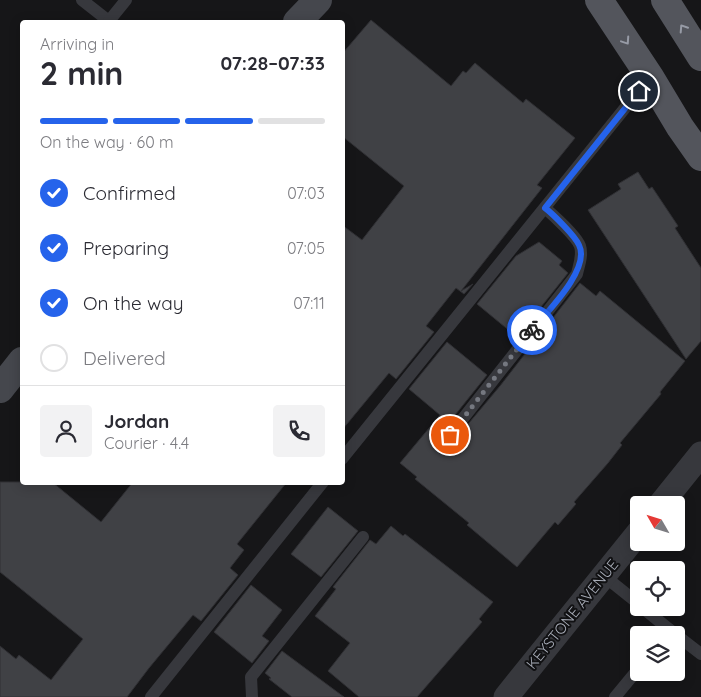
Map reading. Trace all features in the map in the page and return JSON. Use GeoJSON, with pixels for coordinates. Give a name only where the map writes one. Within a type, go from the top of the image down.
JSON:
{"type":"FeatureCollection","features":[{"type":"Feature","properties":{"kind":"main road"},"geometry":{"type":"LineString","coordinates":[[599,0],[701,157]]}},
{"type":"Feature","properties":{"kind":"main road"},"geometry":{"type":"LineString","coordinates":[[665,0],[701,57]]}},
{"type":"Feature","properties":{"kind":"street"},"geometry":{"type":"LineString","coordinates":[[299,20],[318,0]]}},
{"type":"Feature","properties":{"kind":"street"},"geometry":{"type":"LineString","coordinates":[[0,389],[20,364]]}},
{"type":"Feature","properties":{"kind":"street"},"geometry":{"type":"LineString","coordinates":[[667,496],[701,454]]}},
{"type":"Feature","properties":{"kind":"street","name":"KEYSTONE AVENUE"},"geometry":{"type":"LineString","coordinates":[[506,697],[630,543]]}},
{"type":"Feature","properties":{"kind":"lane"},"geometry":{"type":"LineString","coordinates":[[82,0],[107,20]]}},
{"type":"Feature","properties":{"kind":"lane"},"geometry":{"type":"LineString","coordinates":[[111,20],[126,0]]}},
{"type":"Feature","properties":{"kind":"lane"},"geometry":{"type":"LineString","coordinates":[[345,455],[650,76]]}},
{"type":"Feature","properties":{"kind":"lane"},"geometry":{"type":"LineString","coordinates":[[450,435],[577,274],[581,257],[580,245],[545,208]]}},
{"type":"Feature","properties":{"kind":"lane"},"geometry":{"type":"LineString","coordinates":[[150,697],[321,485]]}},
{"type":"Feature","properties":{"kind":"lane"},"geometry":{"type":"LineString","coordinates":[[252,697],[251,677],[363,537]]}},
{"type":"Feature","properties":{"kind":"lane"},"geometry":{"type":"LineString","coordinates":[[604,576],[630,597]]}},
{"type":"Feature","properties":{"kind":"lane"},"geometry":{"type":"LineString","coordinates":[[651,616],[662,626]]}},
{"type":"Feature","properties":{"kind":"lane"},"geometry":{"type":"LineString","coordinates":[[685,643],[701,654]]}},
{"type":"Feature","properties":{"kind":"lane"},"geometry":{"type":"LineString","coordinates":[[615,697],[630,679]]}},
{"type":"Feature","properties":{"kind":"building"},"geometry":{"type":"Polygon","coordinates":[[[371,20],[451,86],[463,71],[466,73],[475,63],[523,103],[526,99],[575,138],[537,185],[542,188],[461,291],[473,284],[464,294],[456,288],[426,326],[434,332],[396,379],[389,373],[345,426],[345,227],[362,240],[404,186],[345,138],[345,50],[371,20]]]}},
{"type":"Feature","properties":{"kind":"building"},"geometry":{"type":"Polygon","coordinates":[[[638,172],[649,189],[652,187],[678,226],[675,228],[701,268],[701,341],[686,359],[588,210],[621,189],[618,184],[638,172]]]}},
{"type":"Feature","properties":{"kind":"building"},"geometry":{"type":"Polygon","coordinates":[[[539,242],[562,261],[559,265],[568,273],[517,337],[477,304],[516,256],[539,242]]]}},
{"type":"Feature","properties":{"kind":"building"},"geometry":{"type":"Polygon","coordinates":[[[580,283],[596,296],[600,291],[685,361],[660,392],[661,394],[620,443],[622,445],[608,463],[574,502],[576,504],[558,525],[555,522],[517,567],[467,525],[469,523],[415,479],[417,477],[400,463],[440,415],[409,389],[447,342],[487,375],[443,430],[442,434],[445,441],[448,443],[453,442],[500,386],[580,283]]]}},
{"type":"Feature","properties":{"kind":"building"},"geometry":{"type":"Polygon","coordinates":[[[0,482],[20,482],[20,485],[56,485],[101,522],[131,485],[285,485],[237,544],[244,550],[230,568],[238,575],[201,621],[193,615],[127,697],[0,697],[0,646],[16,659],[19,655],[51,680],[83,639],[0,572],[0,482]]]}},
{"type":"Feature","properties":{"kind":"building"},"geometry":{"type":"Polygon","coordinates":[[[328,507],[358,531],[321,577],[291,554],[328,507]]]}},
{"type":"Feature","properties":{"kind":"building"},"geometry":{"type":"Polygon","coordinates":[[[391,526],[403,536],[405,534],[493,602],[479,619],[482,622],[417,697],[359,697],[328,671],[350,643],[315,616],[336,589],[333,587],[370,540],[376,544],[391,526]]]}},
{"type":"Feature","properties":{"kind":"building"},"geometry":{"type":"Polygon","coordinates":[[[251,585],[282,610],[262,636],[269,641],[252,663],[214,632],[251,585]]]}},
{"type":"Feature","properties":{"kind":"building"},"geometry":{"type":"Polygon","coordinates":[[[282,651],[344,697],[292,697],[269,679],[271,678],[265,673],[282,651]]]}},
{"type":"Feature","properties":{"kind":"way so far"},"geometry":{"type":"LineString","coordinates":[[450,435],[532,330]]}},
{"type":"Feature","properties":{"kind":"route"},"geometry":{"type":"LineString","coordinates":[[532,330],[577,274],[581,257],[580,245],[545,208],[639,91]]}}]}
